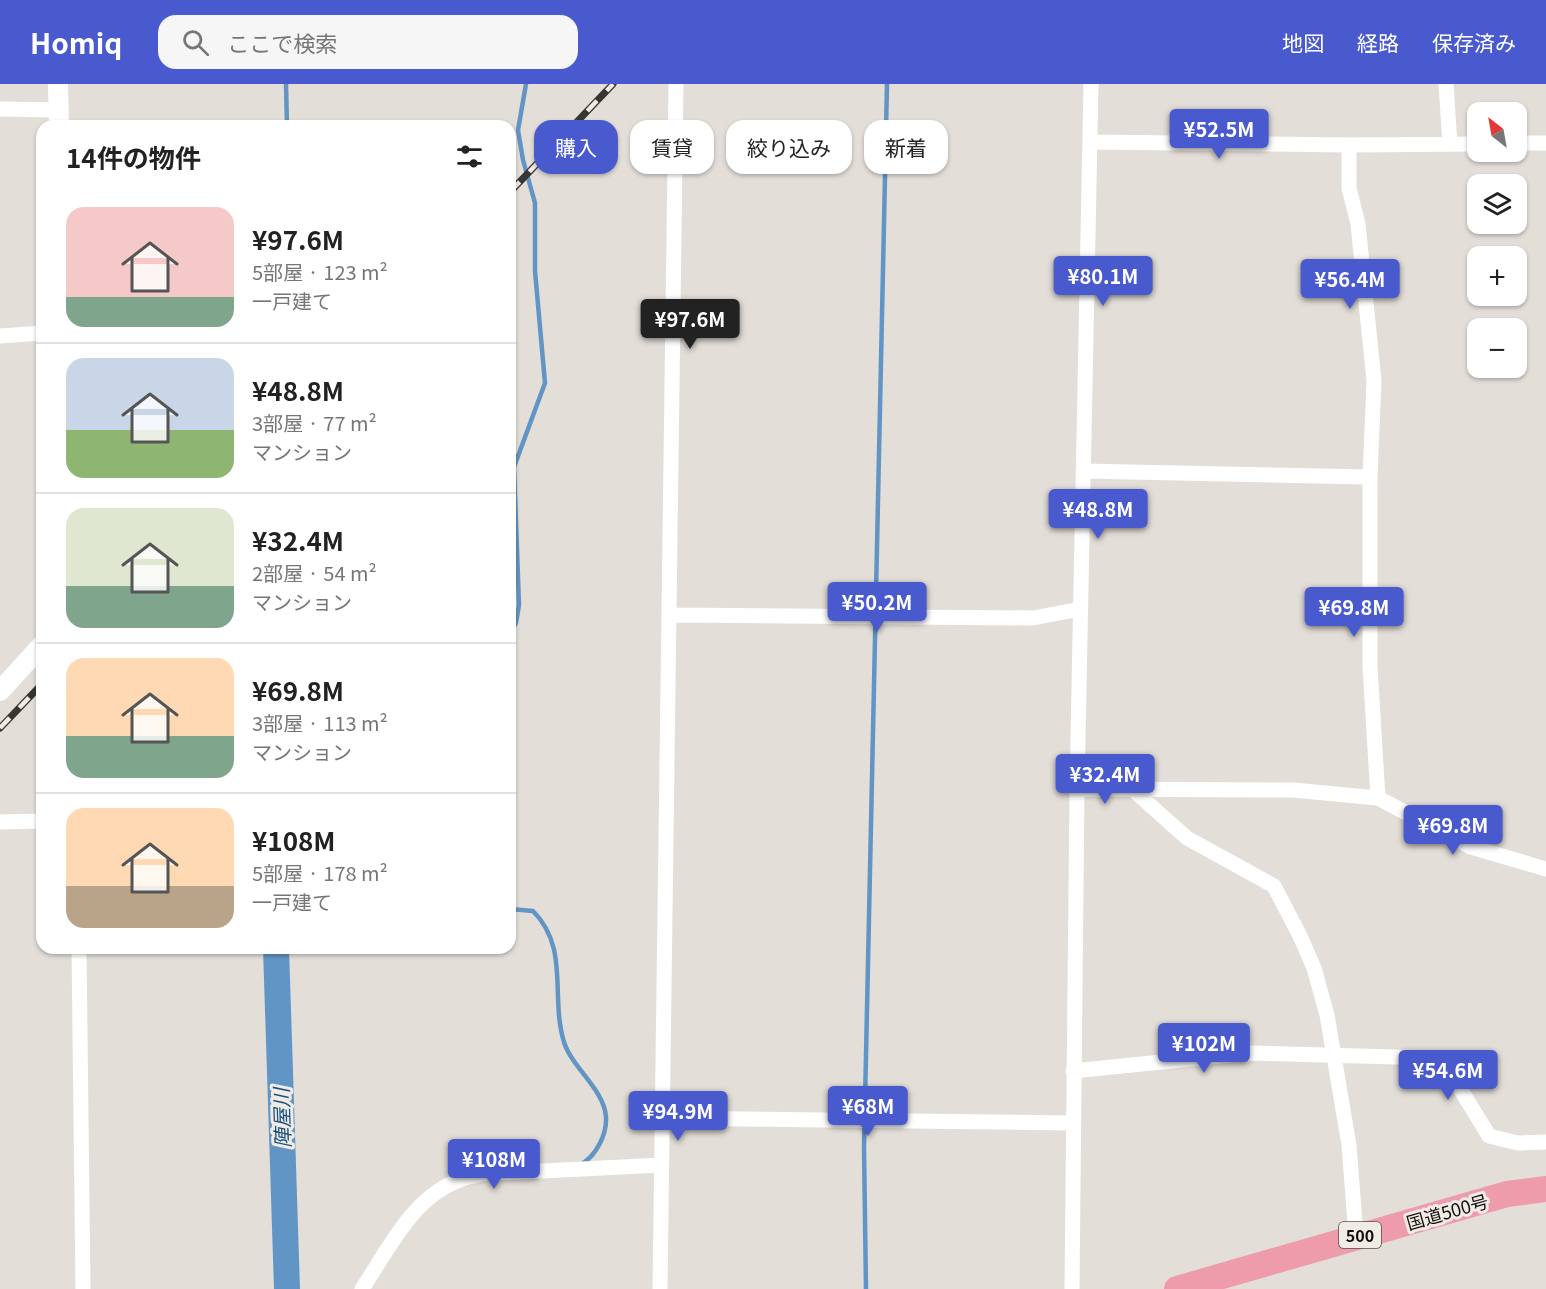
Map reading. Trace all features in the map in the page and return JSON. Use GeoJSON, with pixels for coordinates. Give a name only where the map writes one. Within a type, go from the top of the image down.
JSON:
{"type":"FeatureCollection","features":[{"type":"Feature","properties":{"kind":"highway","name":"国道500号"},"geometry":{"type":"LineString","coordinates":[[1177,1289],[1507,1194],[1546,1189]]}},
{"type":"Feature","properties":{"kind":"street"},"geometry":{"type":"LineString","coordinates":[[0,109],[59,118],[58,84]]}},
{"type":"Feature","properties":{"kind":"street"},"geometry":{"type":"LineString","coordinates":[[660,1289],[671,615],[676,84]]}},
{"type":"Feature","properties":{"kind":"street"},"geometry":{"type":"LineString","coordinates":[[1072,1289],[1077,789],[1090,84]]}},
{"type":"Feature","properties":{"kind":"street"},"geometry":{"type":"LineString","coordinates":[[1446,84],[1450,144]]}},
{"type":"Feature","properties":{"kind":"street"},"geometry":{"type":"LineString","coordinates":[[1090,142],[1467,144]]}},
{"type":"Feature","properties":{"kind":"street"},"geometry":{"type":"LineString","coordinates":[[1527,143],[1546,143]]}},
{"type":"Feature","properties":{"kind":"street"},"geometry":{"type":"LineString","coordinates":[[1349,145],[1349,188],[1358,224],[1374,381],[1370,477],[1370,666],[1378,798]]}},
{"type":"Feature","properties":{"kind":"street"},"geometry":{"type":"LineString","coordinates":[[0,336],[36,333]]}},
{"type":"Feature","properties":{"kind":"street"},"geometry":{"type":"LineString","coordinates":[[1083,471],[1370,477]]}},
{"type":"Feature","properties":{"kind":"street"},"geometry":{"type":"LineString","coordinates":[[671,615],[1033,618],[1080,609]]}},
{"type":"Feature","properties":{"kind":"street"},"geometry":{"type":"LineString","coordinates":[[0,692],[36,652]]}},
{"type":"Feature","properties":{"kind":"street"},"geometry":{"type":"LineString","coordinates":[[1077,789],[1293,790],[1378,798],[1471,847],[1546,869]]}},
{"type":"Feature","properties":{"kind":"street"},"geometry":{"type":"LineString","coordinates":[[1132,789],[1186,838],[1274,886],[1314,968],[1327,1016],[1349,1145],[1356,1236]]}},
{"type":"Feature","properties":{"kind":"street"},"geometry":{"type":"LineString","coordinates":[[0,822],[36,821]]}},
{"type":"Feature","properties":{"kind":"street"},"geometry":{"type":"LineString","coordinates":[[78,954],[83,1289]]}},
{"type":"Feature","properties":{"kind":"street"},"geometry":{"type":"LineString","coordinates":[[1073,1071],[1250,1053],[1431,1058],[1444,1064],[1489,1136],[1518,1143],[1546,1142]]}},
{"type":"Feature","properties":{"kind":"street"},"geometry":{"type":"LineString","coordinates":[[663,1118],[1073,1123]]}},
{"type":"Feature","properties":{"kind":"street"},"geometry":{"type":"LineString","coordinates":[[362,1289],[402,1229],[428,1199],[453,1182],[481,1174],[661,1165]]}},
{"type":"Feature","properties":{"kind":"waterway"},"geometry":{"type":"LineString","coordinates":[[286,84],[287,120]]}},
{"type":"Feature","properties":{"kind":"waterway"},"geometry":{"type":"LineString","coordinates":[[516,462],[545,383],[535,271],[535,203],[523,160],[518,130],[526,84]]}},
{"type":"Feature","properties":{"kind":"waterway"},"geometry":{"type":"LineString","coordinates":[[866,1289],[864,1148],[887,84]]}},
{"type":"Feature","properties":{"kind":"waterway"},"geometry":{"type":"LineString","coordinates":[[516,522],[519,605],[516,623]]}},
{"type":"Feature","properties":{"kind":"waterway"},"geometry":{"type":"LineString","coordinates":[[516,910],[533,911],[544,925],[555,957],[558,1008],[564,1042],[568,1052],[600,1097],[604,1107],[606,1124],[603,1137],[592,1155],[582,1164]]}},
{"type":"Feature","properties":{"kind":"waterway","name":"陣屋川"},"geometry":{"type":"LineString","coordinates":[[276,954],[287,1289]]}},
{"type":"Feature","properties":{"kind":"railway"},"geometry":{"type":"LineString","coordinates":[[516,186],[613,84]]}},
{"type":"Feature","properties":{"kind":"railway"},"geometry":{"type":"LineString","coordinates":[[0,728],[36,690]]}}]}
